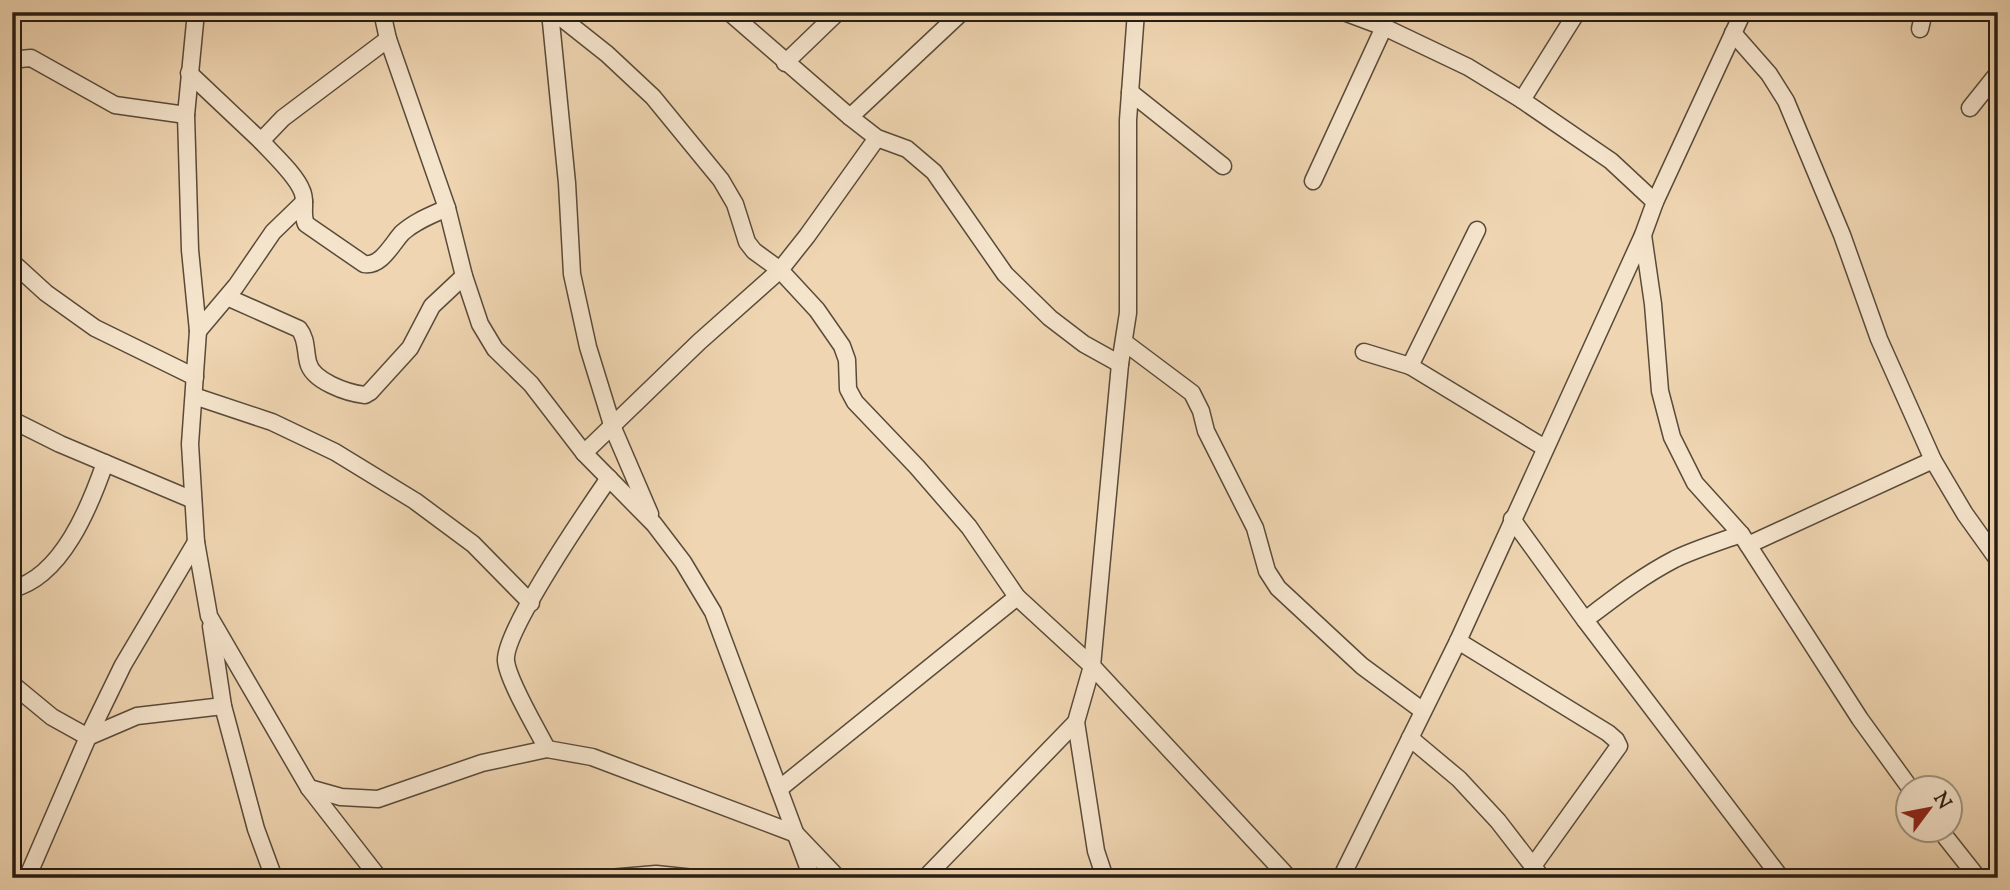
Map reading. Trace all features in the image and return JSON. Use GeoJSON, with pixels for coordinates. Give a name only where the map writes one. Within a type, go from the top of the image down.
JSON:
{"type":"FeatureCollection","features":[{"type":"Feature","properties":{"kind":"street"},"geometry":{"type":"LineString","coordinates":[[195,12],[186,116],[190,250],[198,331],[190,444],[196,542],[223,706],[256,829],[274,878]]}},
{"type":"Feature","properties":{"kind":"street"},"geometry":{"type":"LineString","coordinates":[[382,12],[388,39],[447,208],[464,276],[480,324],[495,349],[531,384],[584,453],[654,524],[683,562],[713,612],[812,878]]}},
{"type":"Feature","properties":{"kind":"street"},"geometry":{"type":"LineString","coordinates":[[552,12],[607,54],[653,97],[730,194],[747,242],[780,270],[817,310],[842,346],[848,389],[855,402],[969,527],[1017,597],[1092,666],[1289,878]]}},
{"type":"Feature","properties":{"kind":"street"},"geometry":{"type":"LineString","coordinates":[[552,12],[568,183],[572,274],[588,347],[613,428],[654,524]]}},
{"type":"Feature","properties":{"kind":"street"},"geometry":{"type":"LineString","coordinates":[[730,12],[849,117],[877,138],[907,149],[934,172],[1005,274],[1049,318],[1084,344],[1120,364]]}},
{"type":"Feature","properties":{"kind":"street"},"geometry":{"type":"LineString","coordinates":[[785,63],[838,12]]}},
{"type":"Feature","properties":{"kind":"street"},"geometry":{"type":"LineString","coordinates":[[849,117],[962,12]]}},
{"type":"Feature","properties":{"kind":"street"},"geometry":{"type":"LineString","coordinates":[[1105,878],[1096,851],[1076,722],[1092,666],[1120,364],[1128,313],[1128,120],[1136,12]]}},
{"type":"Feature","properties":{"kind":"street"},"geometry":{"type":"LineString","coordinates":[[1345,12],[1384,27],[1468,67],[1522,100],[1611,161],[1655,202]]}},
{"type":"Feature","properties":{"kind":"street"},"geometry":{"type":"LineString","coordinates":[[1522,100],[1577,12]]}},
{"type":"Feature","properties":{"kind":"street"},"geometry":{"type":"LineString","coordinates":[[1341,878],[1458,641],[1743,12]]}},
{"type":"Feature","properties":{"kind":"street"},"geometry":{"type":"LineString","coordinates":[[1920,29],[1924,12]]}},
{"type":"Feature","properties":{"kind":"street"},"geometry":{"type":"LineString","coordinates":[[1313,181],[1384,27]]}},
{"type":"Feature","properties":{"kind":"street"},"geometry":{"type":"LineString","coordinates":[[1733,33],[1769,74],[1786,101],[1842,235],[1879,338],[1933,460],[1965,514],[1998,560]]}},
{"type":"Feature","properties":{"kind":"street"},"geometry":{"type":"LineString","coordinates":[[261,141],[310,96],[388,39]]}},
{"type":"Feature","properties":{"kind":"street"},"geometry":{"type":"LineString","coordinates":[[12,63],[31,58],[115,104],[186,116]]}},
{"type":"Feature","properties":{"kind":"street"},"geometry":{"type":"LineString","coordinates":[[1970,108],[1998,72]]}},
{"type":"Feature","properties":{"kind":"street"},"geometry":{"type":"LineString","coordinates":[[188,74],[261,141],[302,190],[306,224],[364,264],[370,265],[379,260],[403,232],[447,208]]}},
{"type":"Feature","properties":{"kind":"street"},"geometry":{"type":"LineString","coordinates":[[1130,92],[1223,166]]}},
{"type":"Feature","properties":{"kind":"street"},"geometry":{"type":"LineString","coordinates":[[584,453],[613,428],[699,342],[780,270],[877,138]]}},
{"type":"Feature","properties":{"kind":"street"},"geometry":{"type":"LineString","coordinates":[[198,331],[227,297],[273,232],[304,202]]}},
{"type":"Feature","properties":{"kind":"street"},"geometry":{"type":"LineString","coordinates":[[1410,366],[1477,230]]}},
{"type":"Feature","properties":{"kind":"street"},"geometry":{"type":"LineString","coordinates":[[1643,235],[1653,304],[1660,391],[1672,437],[1695,483],[1744,539],[1860,719],[1899,774]]}},
{"type":"Feature","properties":{"kind":"street"},"geometry":{"type":"LineString","coordinates":[[12,262],[46,293],[95,328],[195,377]]}},
{"type":"Feature","properties":{"kind":"street"},"geometry":{"type":"LineString","coordinates":[[227,297],[299,329],[304,337],[308,364],[318,379],[365,395],[410,348],[432,306],[464,276]]}},
{"type":"Feature","properties":{"kind":"street"},"geometry":{"type":"LineString","coordinates":[[1124,342],[1192,393],[1201,411],[1206,431],[1255,528],[1267,571],[1278,588],[1362,666],[1423,711]]}},
{"type":"Feature","properties":{"kind":"street"},"geometry":{"type":"LineString","coordinates":[[1364,352],[1410,366],[1545,448]]}},
{"type":"Feature","properties":{"kind":"street"},"geometry":{"type":"LineString","coordinates":[[194,396],[272,422],[335,452],[415,501],[473,544],[531,603]]}},
{"type":"Feature","properties":{"kind":"street"},"geometry":{"type":"LineString","coordinates":[[12,420],[193,500]]}},
{"type":"Feature","properties":{"kind":"street"},"geometry":{"type":"LineString","coordinates":[[1585,620],[1632,584],[1678,558],[1744,539],[1933,460]]}},
{"type":"Feature","properties":{"kind":"street"},"geometry":{"type":"LineString","coordinates":[[12,589],[22,587],[49,568],[69,542],[92,499],[105,463]]}},
{"type":"Feature","properties":{"kind":"street"},"geometry":{"type":"LineString","coordinates":[[547,749],[516,687],[506,660],[511,636],[571,532],[609,478]]}},
{"type":"Feature","properties":{"kind":"street"},"geometry":{"type":"LineString","coordinates":[[1512,519],[1585,620],[1781,878]]}},
{"type":"Feature","properties":{"kind":"street"},"geometry":{"type":"LineString","coordinates":[[27,878],[88,737],[123,665],[196,542]]}},
{"type":"Feature","properties":{"kind":"street"},"geometry":{"type":"LineString","coordinates":[[779,789],[1017,597]]}},
{"type":"Feature","properties":{"kind":"street"},"geometry":{"type":"LineString","coordinates":[[209,616],[309,788],[379,878]]}},
{"type":"Feature","properties":{"kind":"street"},"geometry":{"type":"LineString","coordinates":[[1410,738],[1459,779],[1498,821],[1537,872],[1619,746],[1608,733],[1458,641]]}},
{"type":"Feature","properties":{"kind":"street"},"geometry":{"type":"LineString","coordinates":[[12,684],[52,717],[88,737]]}},
{"type":"Feature","properties":{"kind":"street"},"geometry":{"type":"LineString","coordinates":[[88,737],[137,716],[223,706]]}},
{"type":"Feature","properties":{"kind":"street"},"geometry":{"type":"LineString","coordinates":[[925,878],[1076,722]]}},
{"type":"Feature","properties":{"kind":"street"},"geometry":{"type":"LineString","coordinates":[[309,788],[341,797],[378,799],[482,763],[547,749],[592,757],[796,834],[838,878]]}},
{"type":"Feature","properties":{"kind":"street"},"geometry":{"type":"LineString","coordinates":[[1951,844],[1978,878]]}},
{"type":"Feature","properties":{"kind":"street"},"geometry":{"type":"LineString","coordinates":[[609,878],[656,874],[694,878]]}}]}
